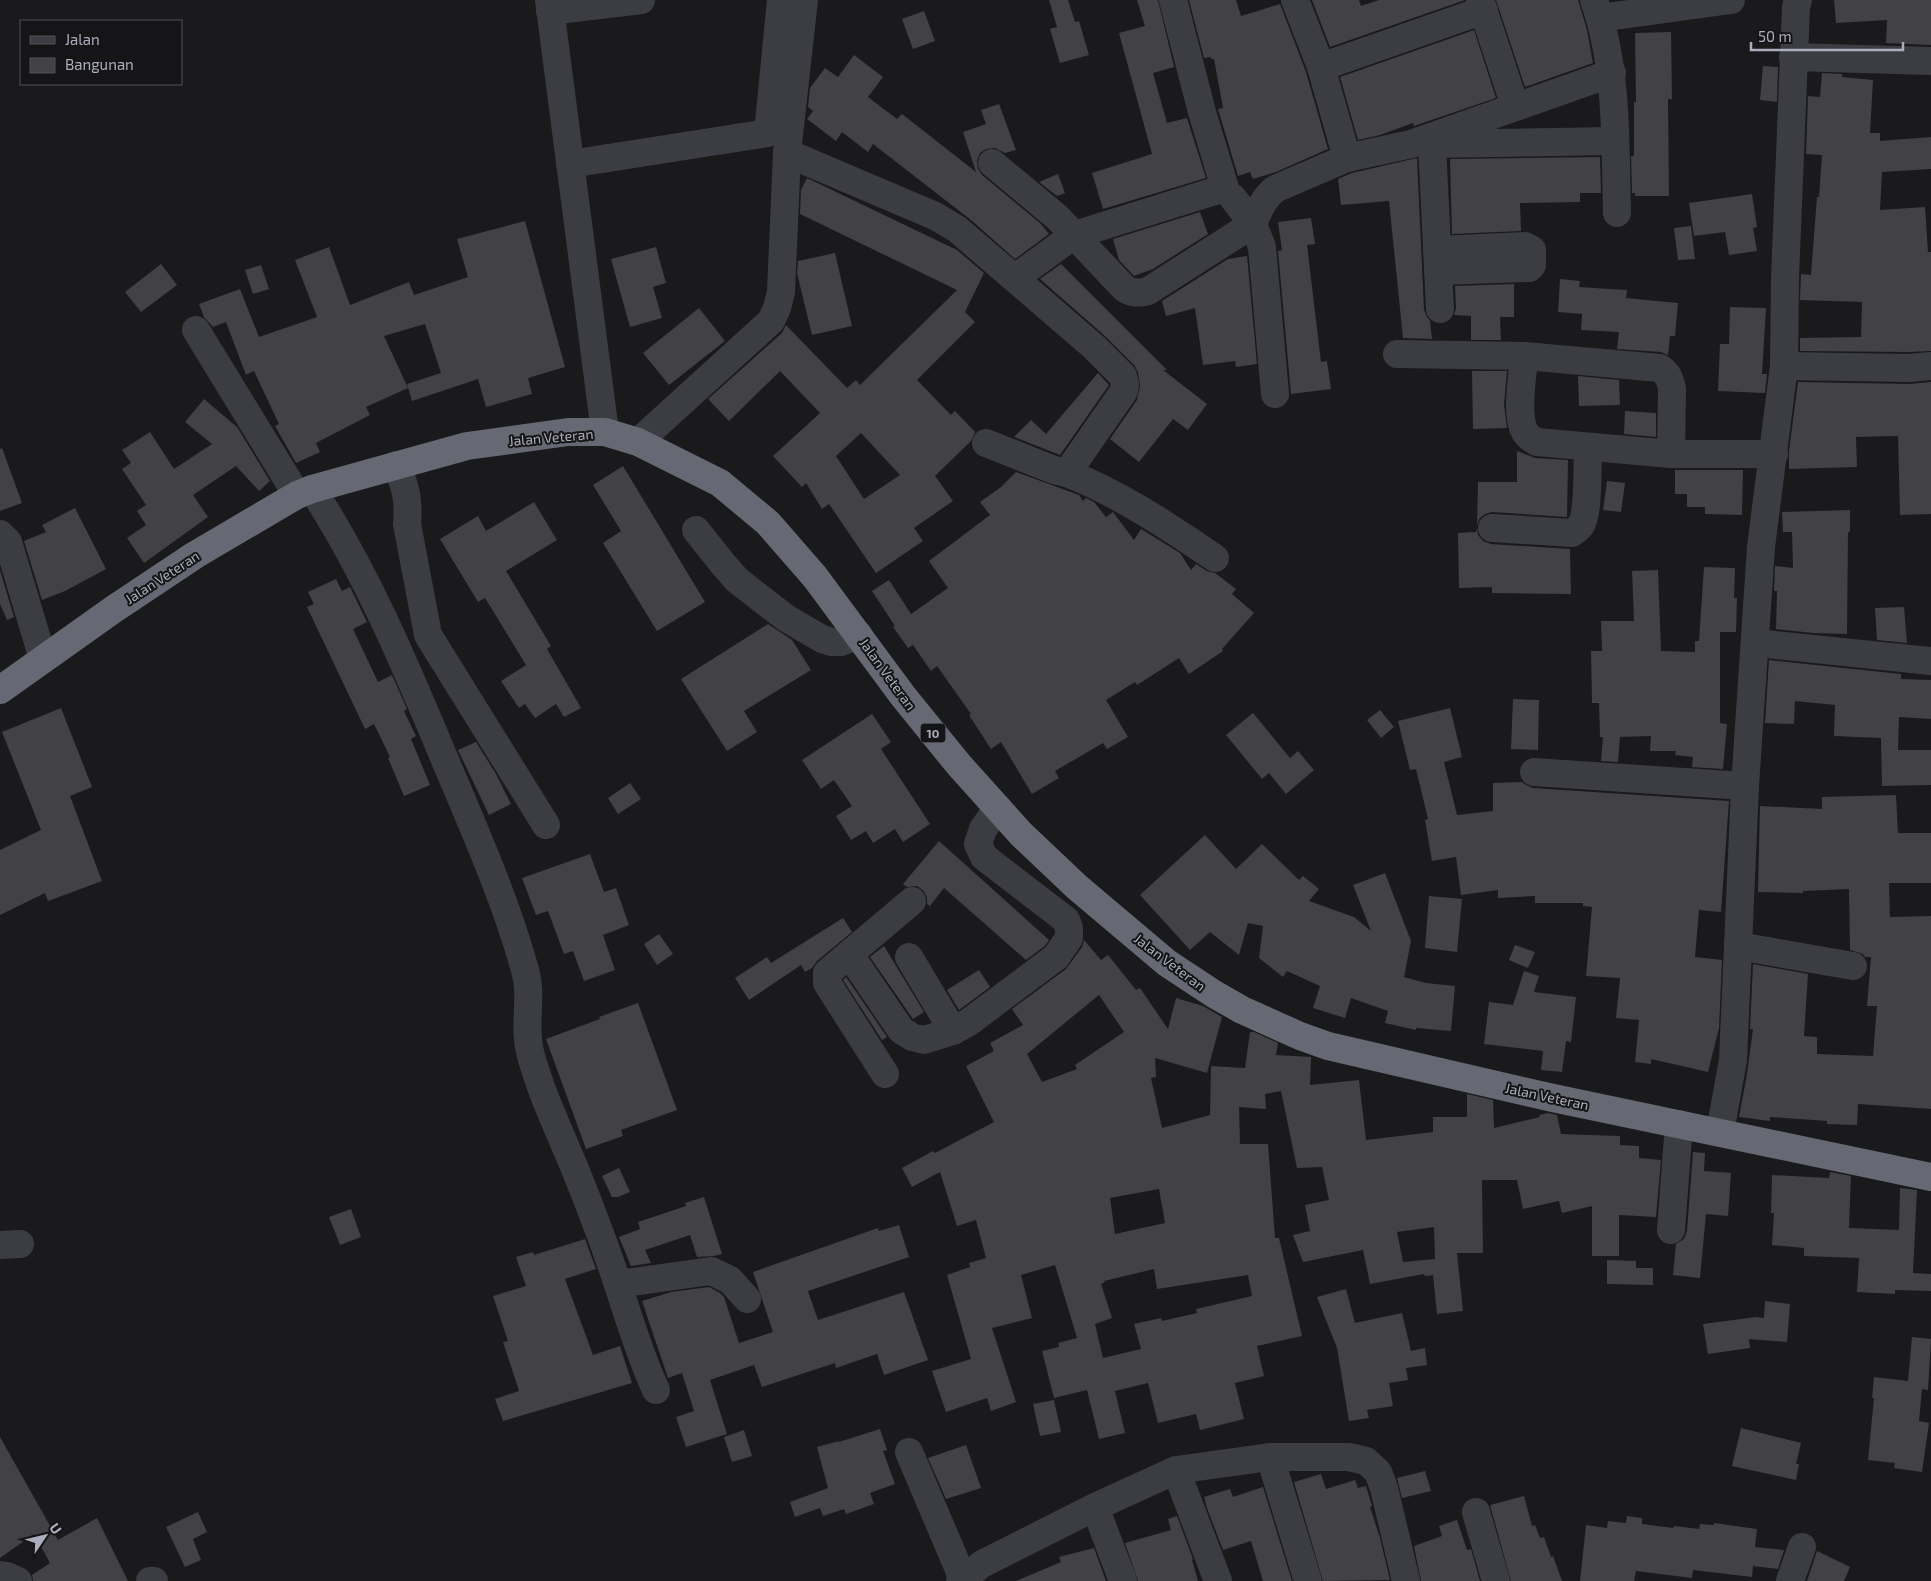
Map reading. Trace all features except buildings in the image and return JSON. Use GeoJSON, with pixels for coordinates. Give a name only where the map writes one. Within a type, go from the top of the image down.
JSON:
{"type":"FeatureCollection","features":[{"type":"Feature","properties":{"kind":"highway","name":"Jalan Veteran"},"geometry":{"type":"LineString","coordinates":[[0,690],[114,609],[195,555],[304,492],[467,446],[568,432],[605,432],[638,442],[720,483],[746,504],[768,524],[815,577],[903,696],[959,765],[1021,834],[1076,887],[1167,963],[1242,1010],[1300,1036],[1328,1046],[1476,1081],[1931,1177]]}},
{"type":"Feature","properties":{"kind":"street"},"geometry":{"type":"LineString","coordinates":[[605,432],[550,6],[640,0]]}},
{"type":"Feature","properties":{"kind":"street"},"geometry":{"type":"LineString","coordinates":[[570,164],[768,133],[781,0]]}},
{"type":"Feature","properties":{"kind":"street"},"geometry":{"type":"LineString","coordinates":[[638,442],[771,321],[777,308],[781,292],[787,153],[804,0]]}},
{"type":"Feature","properties":{"kind":"street"},"geometry":{"type":"LineString","coordinates":[[1015,278],[1074,236],[1225,188],[1202,112],[1173,0]]}},
{"type":"Feature","properties":{"kind":"street"},"geometry":{"type":"LineString","coordinates":[[1295,0],[1321,67],[1347,158]]}},
{"type":"Feature","properties":{"kind":"street"},"geometry":{"type":"LineString","coordinates":[[1618,213],[1612,73],[1597,9],[1731,0]]}},
{"type":"Feature","properties":{"kind":"street"},"geometry":{"type":"LineString","coordinates":[[1720,1132],[1733,1060],[1745,786],[1761,547],[1784,366],[1785,278],[1791,159],[1793,57],[1791,2]]}},
{"type":"Feature","properties":{"kind":"street"},"geometry":{"type":"LineString","coordinates":[[1321,67],[1482,5],[1515,106]]}},
{"type":"Feature","properties":{"kind":"street"},"geometry":{"type":"LineString","coordinates":[[1793,57],[1931,61]]}},
{"type":"Feature","properties":{"kind":"street"},"geometry":{"type":"LineString","coordinates":[[1422,144],[1515,106],[1612,73]]}},
{"type":"Feature","properties":{"kind":"street"},"geometry":{"type":"LineString","coordinates":[[992,163],[1057,217],[1124,288],[1131,292],[1140,293],[1148,291],[1253,224],[1266,196],[1275,189],[1347,158],[1422,144],[1615,141]]}},
{"type":"Feature","properties":{"kind":"street"},"geometry":{"type":"LineString","coordinates":[[1422,144],[1438,260],[1440,309]]}},
{"type":"Feature","properties":{"kind":"street"},"geometry":{"type":"LineString","coordinates":[[787,153],[935,216],[957,229],[1094,347],[1123,376],[1124,390],[1067,473]]}},
{"type":"Feature","properties":{"kind":"street"},"geometry":{"type":"LineString","coordinates":[[1233,198],[1253,224],[1262,247],[1275,394]]}},
{"type":"Feature","properties":{"kind":"street"},"geometry":{"type":"LineString","coordinates":[[196,330],[304,492],[330,517],[366,581],[431,727],[510,921],[526,973],[528,994],[527,1028],[529,1048],[535,1070],[541,1089],[581,1182],[618,1284],[636,1346],[656,1390]]}},
{"type":"Feature","properties":{"kind":"street"},"geometry":{"type":"LineString","coordinates":[[1397,354],[1524,356],[1660,368],[1666,372],[1672,389],[1671,454]]}},
{"type":"Feature","properties":{"kind":"street"},"geometry":{"type":"LineString","coordinates":[[1524,356],[1521,413],[1523,429],[1526,434],[1537,442],[1671,454],[1774,454]]}},
{"type":"Feature","properties":{"kind":"street"},"geometry":{"type":"LineString","coordinates":[[1784,366],[1909,368],[1931,366]]}},
{"type":"Feature","properties":{"kind":"street"},"geometry":{"type":"LineString","coordinates":[[986,443],[1094,484],[1162,522],[1215,558]]}},
{"type":"Feature","properties":{"kind":"street"},"geometry":{"type":"LineString","coordinates":[[1492,528],[1572,533],[1578,528],[1585,512],[1588,448]]}},
{"type":"Feature","properties":{"kind":"street"},"geometry":{"type":"LineString","coordinates":[[396,465],[406,486],[407,524],[428,635],[546,825]]}},
{"type":"Feature","properties":{"kind":"street"},"geometry":{"type":"LineString","coordinates":[[696,530],[737,580],[786,618],[822,640],[841,642],[859,635]]}},
{"type":"Feature","properties":{"kind":"street"},"geometry":{"type":"LineString","coordinates":[[0,534],[8,542],[43,659]]}},
{"type":"Feature","properties":{"kind":"street"},"geometry":{"type":"LineString","coordinates":[[1756,643],[1931,662]]}},
{"type":"Feature","properties":{"kind":"street"},"geometry":{"type":"LineString","coordinates":[[1534,772],[1745,786]]}},
{"type":"Feature","properties":{"kind":"street"},"geometry":{"type":"LineString","coordinates":[[850,955],[902,1030],[912,1037],[924,1040],[953,1031],[969,1022],[1056,957],[1069,938],[1069,928],[1066,920],[984,857],[978,844],[983,829],[998,808]]}},
{"type":"Feature","properties":{"kind":"street"},"geometry":{"type":"LineString","coordinates":[[885,1074],[827,983],[827,973],[912,901]]}},
{"type":"Feature","properties":{"kind":"street"},"geometry":{"type":"LineString","coordinates":[[1738,946],[1852,966]]}},
{"type":"Feature","properties":{"kind":"street"},"geometry":{"type":"LineString","coordinates":[[909,957],[953,1031]]}},
{"type":"Feature","properties":{"kind":"street"},"geometry":{"type":"LineString","coordinates":[[1671,1230],[1680,1124]]}},
{"type":"Feature","properties":{"kind":"street"},"geometry":{"type":"LineString","coordinates":[[618,1284],[711,1271],[730,1280],[748,1299]]}},
{"type":"Feature","properties":{"kind":"street"},"geometry":{"type":"LineString","coordinates":[[909,1452],[961,1580],[982,1564],[1095,1507],[1176,1470],[1270,1457],[1349,1456],[1366,1461],[1378,1472],[1384,1488],[1406,1581]]}},
{"type":"Feature","properties":{"kind":"street"},"geometry":{"type":"LineString","coordinates":[[1270,1457],[1308,1581]]}},
{"type":"Feature","properties":{"kind":"street"},"geometry":{"type":"LineString","coordinates":[[1176,1470],[1218,1581]]}},
{"type":"Feature","properties":{"kind":"street"},"geometry":{"type":"LineString","coordinates":[[1095,1507],[1123,1581]]}},
{"type":"Feature","properties":{"kind":"street"},"geometry":{"type":"LineString","coordinates":[[1476,1512],[1496,1581]]}},
{"type":"Feature","properties":{"kind":"street"},"geometry":{"type":"LineString","coordinates":[[1790,1581],[1802,1548]]}},
{"type":"Feature","properties":{"kind":"street"},"geometry":{"type":"LineString","coordinates":[[0,1576],[7,1576],[18,1581]]}}]}
